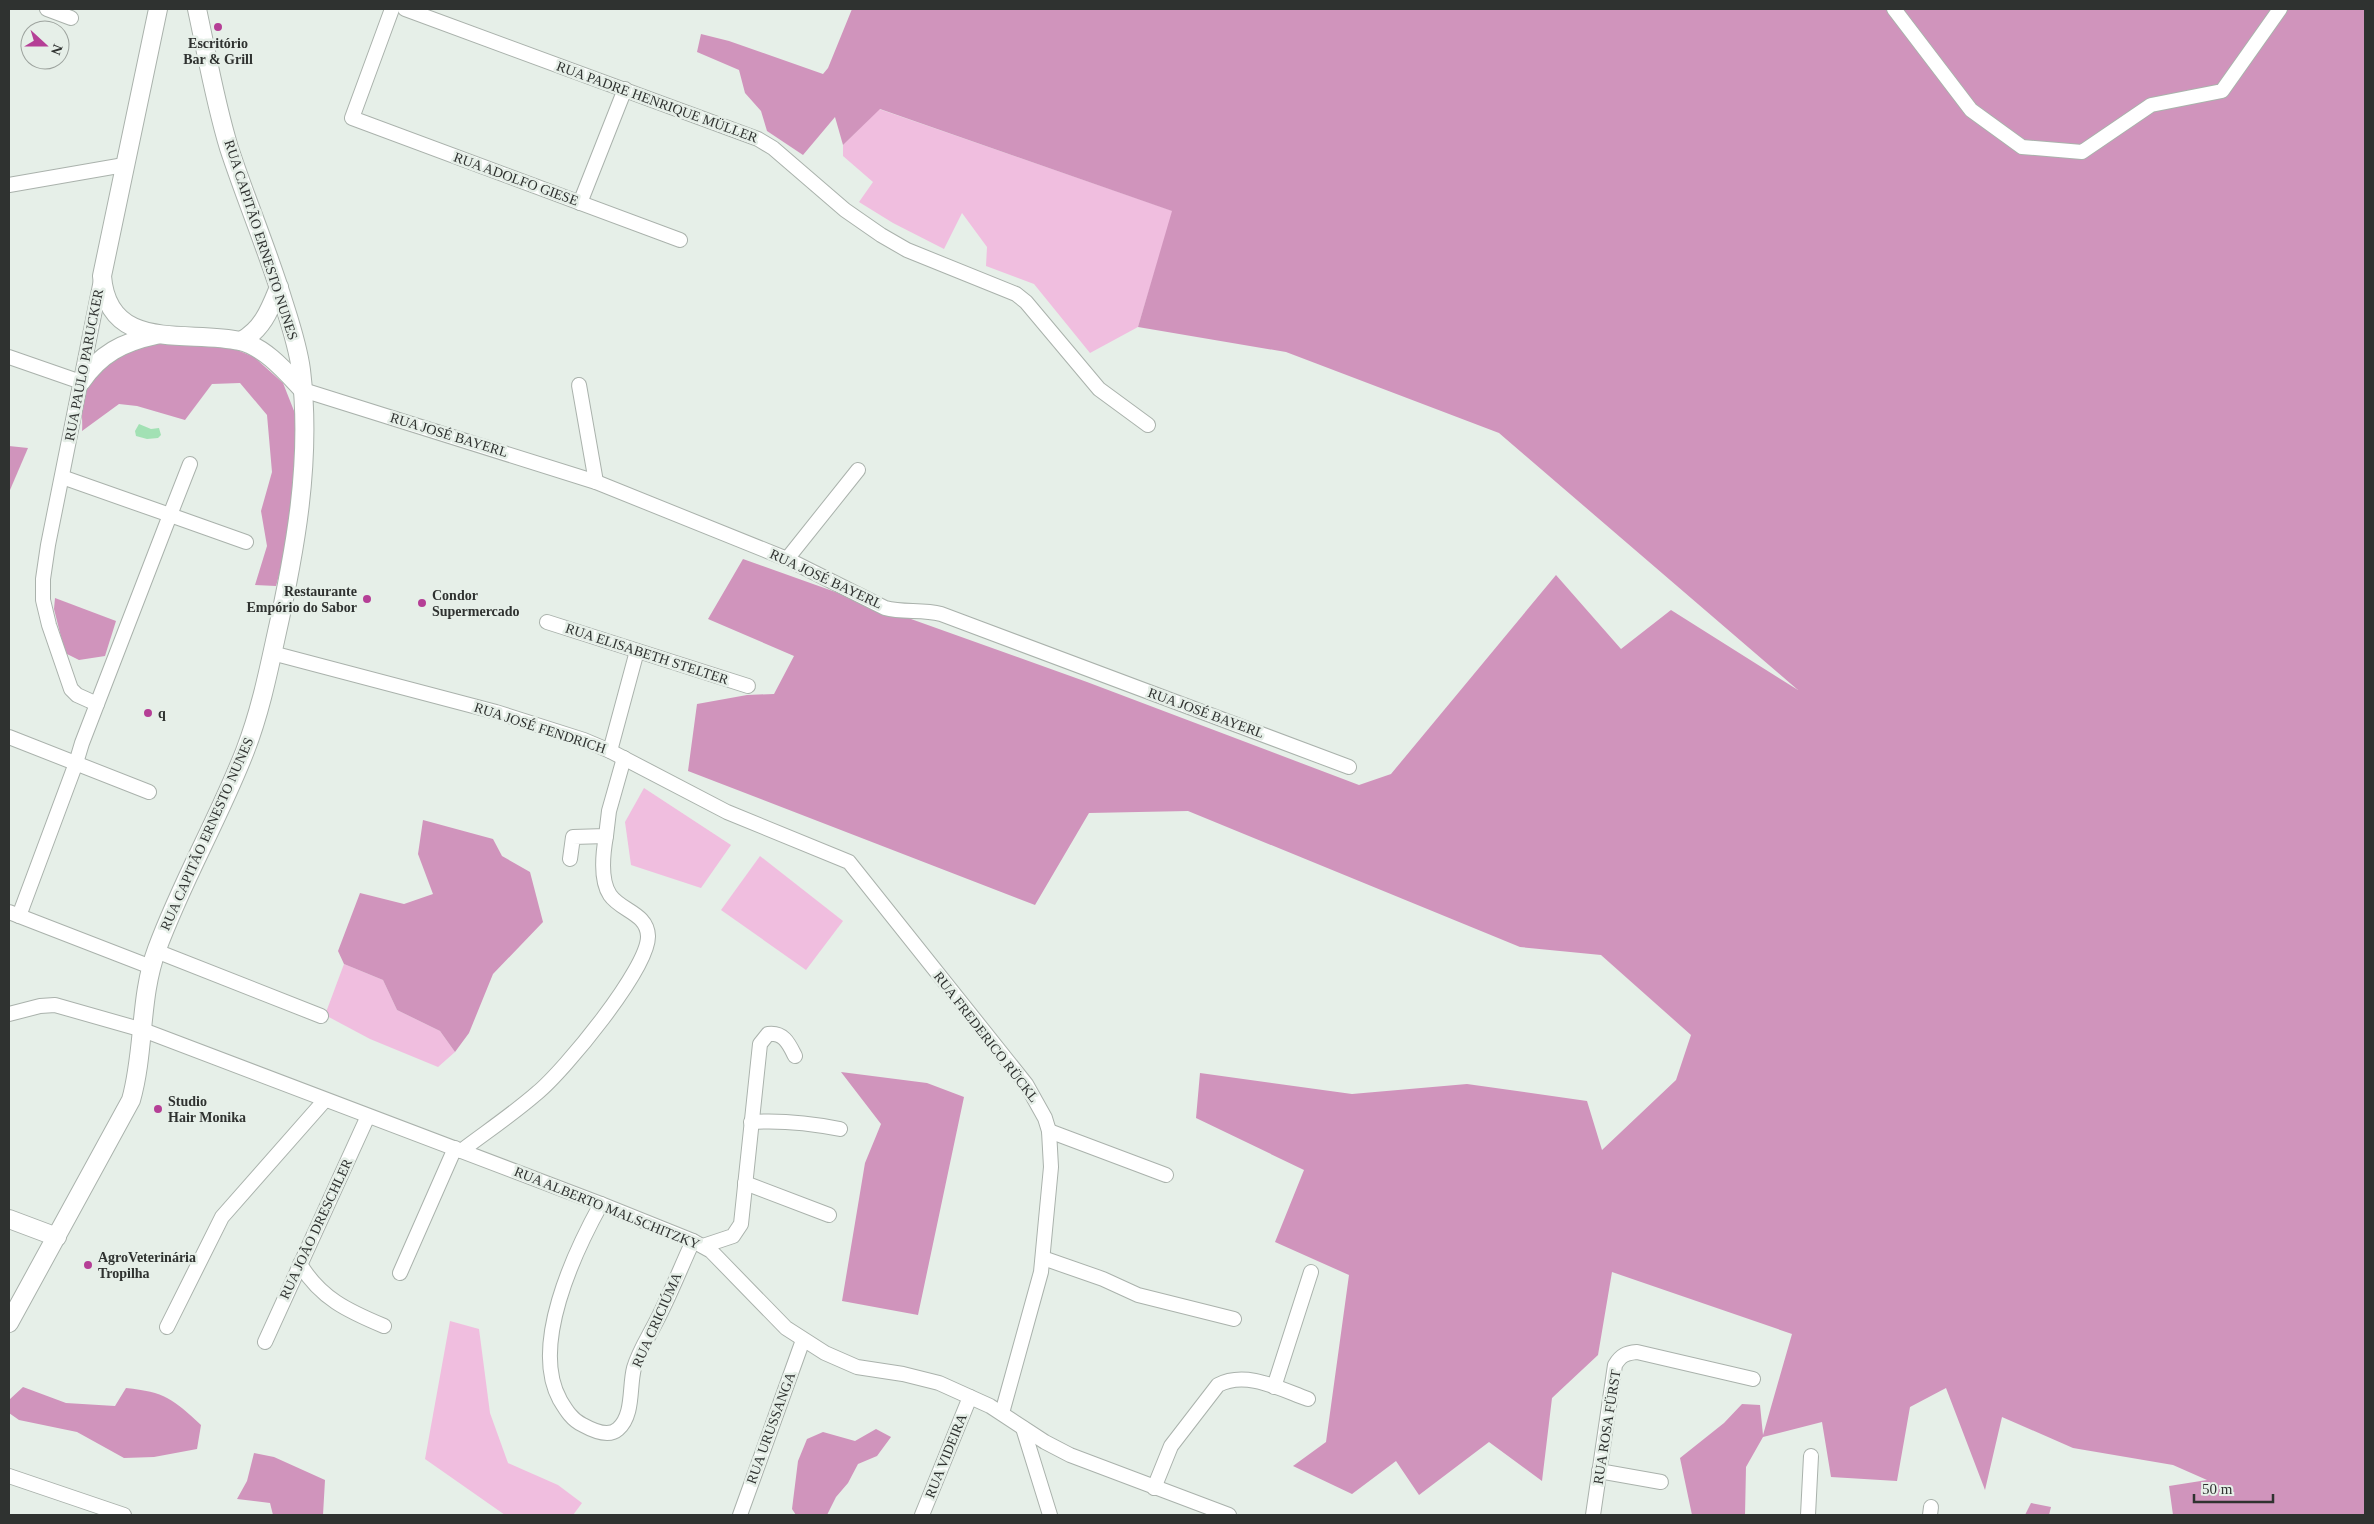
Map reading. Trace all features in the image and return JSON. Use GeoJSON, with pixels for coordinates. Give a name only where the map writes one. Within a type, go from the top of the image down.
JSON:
{"type":"FeatureCollection","features":[{"type":"Feature","properties":{"kind":"main road","name":"RUA PAULO PARUCKER"},"geometry":{"type":"LineString","coordinates":[[102,276],[158,9]]}},
{"type":"Feature","properties":{"kind":"main road","name":"RUA CAPITÃO ERNESTO NUNES"},"geometry":{"type":"LineString","coordinates":[[10,1320],[131,1100],[137,1076],[151,968],[156,950],[246,749],[258,710],[289,578],[299,515],[305,428],[303,390],[295,340],[279,287],[229,147],[197,9]]}},
{"type":"Feature","properties":{"kind":"main road"},"geometry":{"type":"LineString","coordinates":[[102,276],[105,298],[117,314],[130,326],[158,335],[241,341],[280,366],[303,390]]}},
{"type":"Feature","properties":{"kind":"main road"},"geometry":{"type":"LineString","coordinates":[[241,341],[251,336],[262,324],[279,287]]}},
{"type":"Feature","properties":{"kind":"main road"},"geometry":{"type":"LineString","coordinates":[[81,382],[91,367],[108,353],[128,342],[158,335]]}},
{"type":"Feature","properties":{"kind":"main road"},"geometry":{"type":"LineString","coordinates":[[9,1218],[57,1237]]}},
{"type":"Feature","properties":{"kind":"street"},"geometry":{"type":"LineString","coordinates":[[47,9],[71,18]]}},
{"type":"Feature","properties":{"kind":"street","name":"RUA ADOLFO GIESE"},"geometry":{"type":"LineString","coordinates":[[392,9],[352,118],[680,240]]}},
{"type":"Feature","properties":{"kind":"street","name":"RUA PADRE HENRIQUE MÜLLER"},"geometry":{"type":"LineString","coordinates":[[405,9],[764,142],[845,210],[887,239],[907,250],[1016,294],[1026,302],[1099,389],[1148,425]]}},
{"type":"Feature","properties":{"kind":"street"},"geometry":{"type":"LineString","coordinates":[[1894,9],[1971,110],[2022,147],[2082,152],[2151,105],[2222,91],[2280,9]]}},
{"type":"Feature","properties":{"kind":"street"},"geometry":{"type":"LineString","coordinates":[[580,203],[625,89]]}},
{"type":"Feature","properties":{"kind":"street"},"geometry":{"type":"LineString","coordinates":[[9,185],[124,165]]}},
{"type":"Feature","properties":{"kind":"street","name":"RUA PAULO PARUCKER"},"geometry":{"type":"LineString","coordinates":[[97,704],[77,695],[71,689],[48,625],[43,600],[45,564],[102,276]]}},
{"type":"Feature","properties":{"kind":"street"},"geometry":{"type":"LineString","coordinates":[[9,357],[81,382]]}},
{"type":"Feature","properties":{"kind":"street"},"geometry":{"type":"LineString","coordinates":[[579,385],[596,482]]}},
{"type":"Feature","properties":{"kind":"street","name":"RUA JOSÉ BAYERL"},"geometry":{"type":"LineString","coordinates":[[303,390],[596,482],[787,559],[885,608],[895,611],[921,610],[941,614],[1349,766]]}},
{"type":"Feature","properties":{"kind":"street"},"geometry":{"type":"LineString","coordinates":[[151,968],[14,914],[76,763],[190,464]]}},
{"type":"Feature","properties":{"kind":"street"},"geometry":{"type":"LineString","coordinates":[[787,559],[858,470]]}},
{"type":"Feature","properties":{"kind":"street"},"geometry":{"type":"LineString","coordinates":[[62,477],[246,542]]}},
{"type":"Feature","properties":{"kind":"street","name":"RUA ELISABETH STELTER"},"geometry":{"type":"LineString","coordinates":[[547,622],[748,686]]}},
{"type":"Feature","properties":{"kind":"street"},"geometry":{"type":"LineString","coordinates":[[610,750],[637,651]]}},
{"type":"Feature","properties":{"kind":"street","name":"RUA JOSÉ FENDRICH"},"geometry":{"type":"LineString","coordinates":[[272,653],[496,712],[610,750],[728,812],[849,862]]}},
{"type":"Feature","properties":{"kind":"street"},"geometry":{"type":"LineString","coordinates":[[9,737],[148,792]]}},
{"type":"Feature","properties":{"kind":"street"},"geometry":{"type":"LineString","coordinates":[[400,1273],[458,1150],[536,1094],[565,1064],[612,1006],[646,952],[648,936],[646,927],[637,915],[610,896],[605,883],[604,850],[606,836],[610,811],[624,758]]}},
{"type":"Feature","properties":{"kind":"street"},"geometry":{"type":"LineString","coordinates":[[570,859],[573,837],[606,836]]}},
{"type":"Feature","properties":{"kind":"street","name":"RUA FREDERICO RÜCKL"},"geometry":{"type":"LineString","coordinates":[[849,862],[1026,1084],[1038,1104],[1050,1131],[1051,1167],[1043,1258],[1036,1295],[1002,1413]]}},
{"type":"Feature","properties":{"kind":"street"},"geometry":{"type":"LineString","coordinates":[[156,950],[321,1016]]}},
{"type":"Feature","properties":{"kind":"street","name":"RUA ALBERTO MALSCHITZKY"},"geometry":{"type":"LineString","coordinates":[[9,1014],[40,1006],[55,1006],[143,1030],[601,1204],[698,1243],[719,1259],[778,1321],[803,1340],[836,1359],[857,1367],[927,1379],[1002,1413],[1023,1428],[1070,1455],[1230,1515]]}},
{"type":"Feature","properties":{"kind":"street"},"geometry":{"type":"LineString","coordinates":[[698,1243],[733,1236],[737,1233],[741,1224],[758,1052],[763,1038],[768,1034],[782,1035],[795,1056]]}},
{"type":"Feature","properties":{"kind":"street"},"geometry":{"type":"LineString","coordinates":[[167,1327],[222,1216],[325,1100]]}},
{"type":"Feature","properties":{"kind":"street","name":"RUA JOÃO DRESCHLER"},"geometry":{"type":"LineString","coordinates":[[264,1342],[368,1116]]}},
{"type":"Feature","properties":{"kind":"street"},"geometry":{"type":"LineString","coordinates":[[751,1122],[778,1120],[805,1122],[840,1129]]}},
{"type":"Feature","properties":{"kind":"street"},"geometry":{"type":"LineString","coordinates":[[1050,1131],[1166,1175]]}},
{"type":"Feature","properties":{"kind":"street"},"geometry":{"type":"LineString","coordinates":[[746,1183],[829,1215]]}},
{"type":"Feature","properties":{"kind":"street","name":"RUA CRICIÚMA"},"geometry":{"type":"LineString","coordinates":[[601,1204],[567,1275],[549,1344],[551,1380],[558,1397],[568,1413],[577,1422],[599,1432],[607,1433],[619,1428],[622,1424],[631,1398],[632,1374],[637,1360],[698,1243]]}},
{"type":"Feature","properties":{"kind":"street"},"geometry":{"type":"LineString","coordinates":[[1043,1258],[1086,1273],[1138,1296],[1234,1319]]}},
{"type":"Feature","properties":{"kind":"street"},"geometry":{"type":"LineString","coordinates":[[300,1264],[312,1282],[327,1297],[346,1310],[384,1326]]}},
{"type":"Feature","properties":{"kind":"street"},"geometry":{"type":"LineString","coordinates":[[1274,1387],[1311,1272]]}},
{"type":"Feature","properties":{"kind":"street","name":"RUA URUSSANGA"},"geometry":{"type":"LineString","coordinates":[[740,1515],[803,1340]]}},
{"type":"Feature","properties":{"kind":"street","name":"RUA ROSA FÜRST"},"geometry":{"type":"LineString","coordinates":[[1593,1515],[1615,1365],[1620,1357],[1627,1353],[1637,1352],[1753,1379]]}},
{"type":"Feature","properties":{"kind":"street"},"geometry":{"type":"LineString","coordinates":[[1154,1488],[1171,1446],[1218,1386],[1228,1380],[1242,1379],[1274,1387],[1308,1399]]}},
{"type":"Feature","properties":{"kind":"street","name":"RUA VIDEIRA"},"geometry":{"type":"LineString","coordinates":[[922,1515],[970,1397]]}},
{"type":"Feature","properties":{"kind":"street"},"geometry":{"type":"LineString","coordinates":[[1023,1428],[1050,1515]]}},
{"type":"Feature","properties":{"kind":"street"},"geometry":{"type":"LineString","coordinates":[[1808,1515],[1811,1456]]}},
{"type":"Feature","properties":{"kind":"street"},"geometry":{"type":"LineString","coordinates":[[1599,1471],[1661,1482]]}},
{"type":"Feature","properties":{"kind":"street"},"geometry":{"type":"LineString","coordinates":[[9,1476],[124,1515]]}},
{"type":"Feature","properties":{"kind":"shaded area"},"geometry":{"type":"Polygon","coordinates":[[[852,9],[2365,9],[2365,1515],[2173,1515],[2169,1486],[2207,1480],[2173,1465],[2073,1448],[2002,1417],[1985,1490],[1946,1388],[1910,1407],[1897,1481],[1831,1477],[1822,1422],[1763,1437],[1746,1467],[1745,1515],[1692,1515],[1680,1458],[1724,1423],[1742,1404],[1760,1405],[1763,1435],[1792,1334],[1612,1272],[1598,1355],[1552,1398],[1542,1481],[1489,1442],[1419,1495],[1396,1461],[1352,1494],[1293,1466],[1326,1442],[1349,1275],[1275,1242],[1304,1170],[1196,1118],[1200,1073],[1352,1094],[1467,1084],[1587,1101],[1602,1150],[1676,1080],[1691,1035],[1601,955],[1520,947],[1188,811],[1089,813],[1035,905],[688,771],[697,704],[747,695],[774,694],[794,656],[708,619],[743,559],[1087,682],[1359,785],[1391,774],[1556,575],[1621,649],[1671,610],[1798,690],[1499,433],[1286,352],[1138,327],[1172,211],[880,109],[843,145],[835,117],[803,155],[767,131],[761,111],[745,93],[739,70],[697,52],[701,34],[729,41],[823,74],[828,68],[852,9]]]}},
{"type":"Feature","properties":{"kind":"shaded area"},"geometry":{"type":"Polygon","coordinates":[[[879,109],[1173,211],[1138,327],[1090,353],[1034,284],[986,266],[987,247],[962,213],[944,249],[893,223],[859,202],[873,182],[843,156],[843,145],[879,109]]]}},
{"type":"Feature","properties":{"kind":"shaded area"},"geometry":{"type":"Polygon","coordinates":[[[157,342],[230,347],[254,357],[283,383],[298,421],[287,546],[276,586],[255,585],[267,546],[261,511],[272,472],[267,415],[240,383],[212,384],[185,420],[137,406],[119,404],[82,431],[84,392],[97,373],[115,359],[157,342]]]}},
{"type":"Feature","properties":{"kind":"shaded area"},"geometry":{"type":"Polygon","coordinates":[[[139,424],[151,429],[159,428],[161,435],[158,438],[147,439],[136,436],[135,431],[139,424]]]}},
{"type":"Feature","properties":{"kind":"shaded area"},"geometry":{"type":"Polygon","coordinates":[[[9,446],[28,448],[10,490],[9,489],[9,446]]]}},
{"type":"Feature","properties":{"kind":"shaded area"},"geometry":{"type":"Polygon","coordinates":[[[55,598],[116,621],[105,656],[79,660],[65,653],[54,609],[55,598]]]}},
{"type":"Feature","properties":{"kind":"shaded area"},"geometry":{"type":"Polygon","coordinates":[[[644,788],[731,845],[701,888],[631,865],[625,822],[644,788]]]}},
{"type":"Feature","properties":{"kind":"shaded area"},"geometry":{"type":"Polygon","coordinates":[[[423,820],[493,839],[502,856],[530,872],[543,922],[493,974],[469,1033],[455,1052],[440,1031],[397,1010],[383,980],[344,964],[338,951],[360,893],[404,904],[433,894],[418,854],[423,820]]]}},
{"type":"Feature","properties":{"kind":"shaded area"},"geometry":{"type":"Polygon","coordinates":[[[760,856],[843,921],[806,970],[721,910],[760,856]]]}},
{"type":"Feature","properties":{"kind":"shaded area"},"geometry":{"type":"Polygon","coordinates":[[[344,964],[383,980],[397,1010],[440,1031],[455,1052],[438,1067],[370,1039],[325,1015],[344,964]]]}},
{"type":"Feature","properties":{"kind":"shaded area"},"geometry":{"type":"Polygon","coordinates":[[[841,1072],[927,1083],[964,1097],[918,1315],[842,1301],[865,1163],[881,1124],[841,1072]]]}},
{"type":"Feature","properties":{"kind":"shaded area"},"geometry":{"type":"Polygon","coordinates":[[[450,1321],[479,1329],[490,1413],[508,1463],[558,1485],[582,1503],[573,1515],[505,1515],[425,1459],[450,1321]]]}},
{"type":"Feature","properties":{"kind":"shaded area"},"geometry":{"type":"Polygon","coordinates":[[[23,1387],[66,1403],[115,1406],[126,1388],[150,1392],[168,1398],[201,1425],[197,1449],[154,1457],[124,1458],[77,1432],[19,1420],[9,1413],[9,1400],[23,1387]]]}},
{"type":"Feature","properties":{"kind":"shaded area"},"geometry":{"type":"Polygon","coordinates":[[[876,1429],[891,1437],[877,1456],[858,1464],[848,1483],[836,1497],[827,1515],[796,1515],[792,1509],[798,1461],[807,1439],[823,1432],[855,1441],[876,1429]]]}},
{"type":"Feature","properties":{"kind":"shaded area"},"geometry":{"type":"Polygon","coordinates":[[[254,1453],[274,1457],[325,1480],[323,1515],[273,1515],[270,1503],[237,1499],[247,1481],[254,1453]]]}},
{"type":"Feature","properties":{"kind":"shaded area"},"geometry":{"type":"Polygon","coordinates":[[[2031,1503],[2051,1507],[2049,1515],[2025,1515],[2031,1503]]]}},
{"type":"Feature","properties":{"kind":"place","name":"Escritório Bar & Grill"},"geometry":{"type":"Point","coordinates":[218,27]}},
{"type":"Feature","properties":{"kind":"place","name":"Restaurante Empório do Sabor"},"geometry":{"type":"Point","coordinates":[367,599]}},
{"type":"Feature","properties":{"kind":"place","name":"Condor Supermercado"},"geometry":{"type":"Point","coordinates":[422,603]}},
{"type":"Feature","properties":{"kind":"place","name":"q"},"geometry":{"type":"Point","coordinates":[148,713]}},
{"type":"Feature","properties":{"kind":"place","name":"Studio Hair Monika"},"geometry":{"type":"Point","coordinates":[158,1109]}},
{"type":"Feature","properties":{"kind":"place","name":"AgroVeterinária Tropilha"},"geometry":{"type":"Point","coordinates":[88,1265]}}]}
